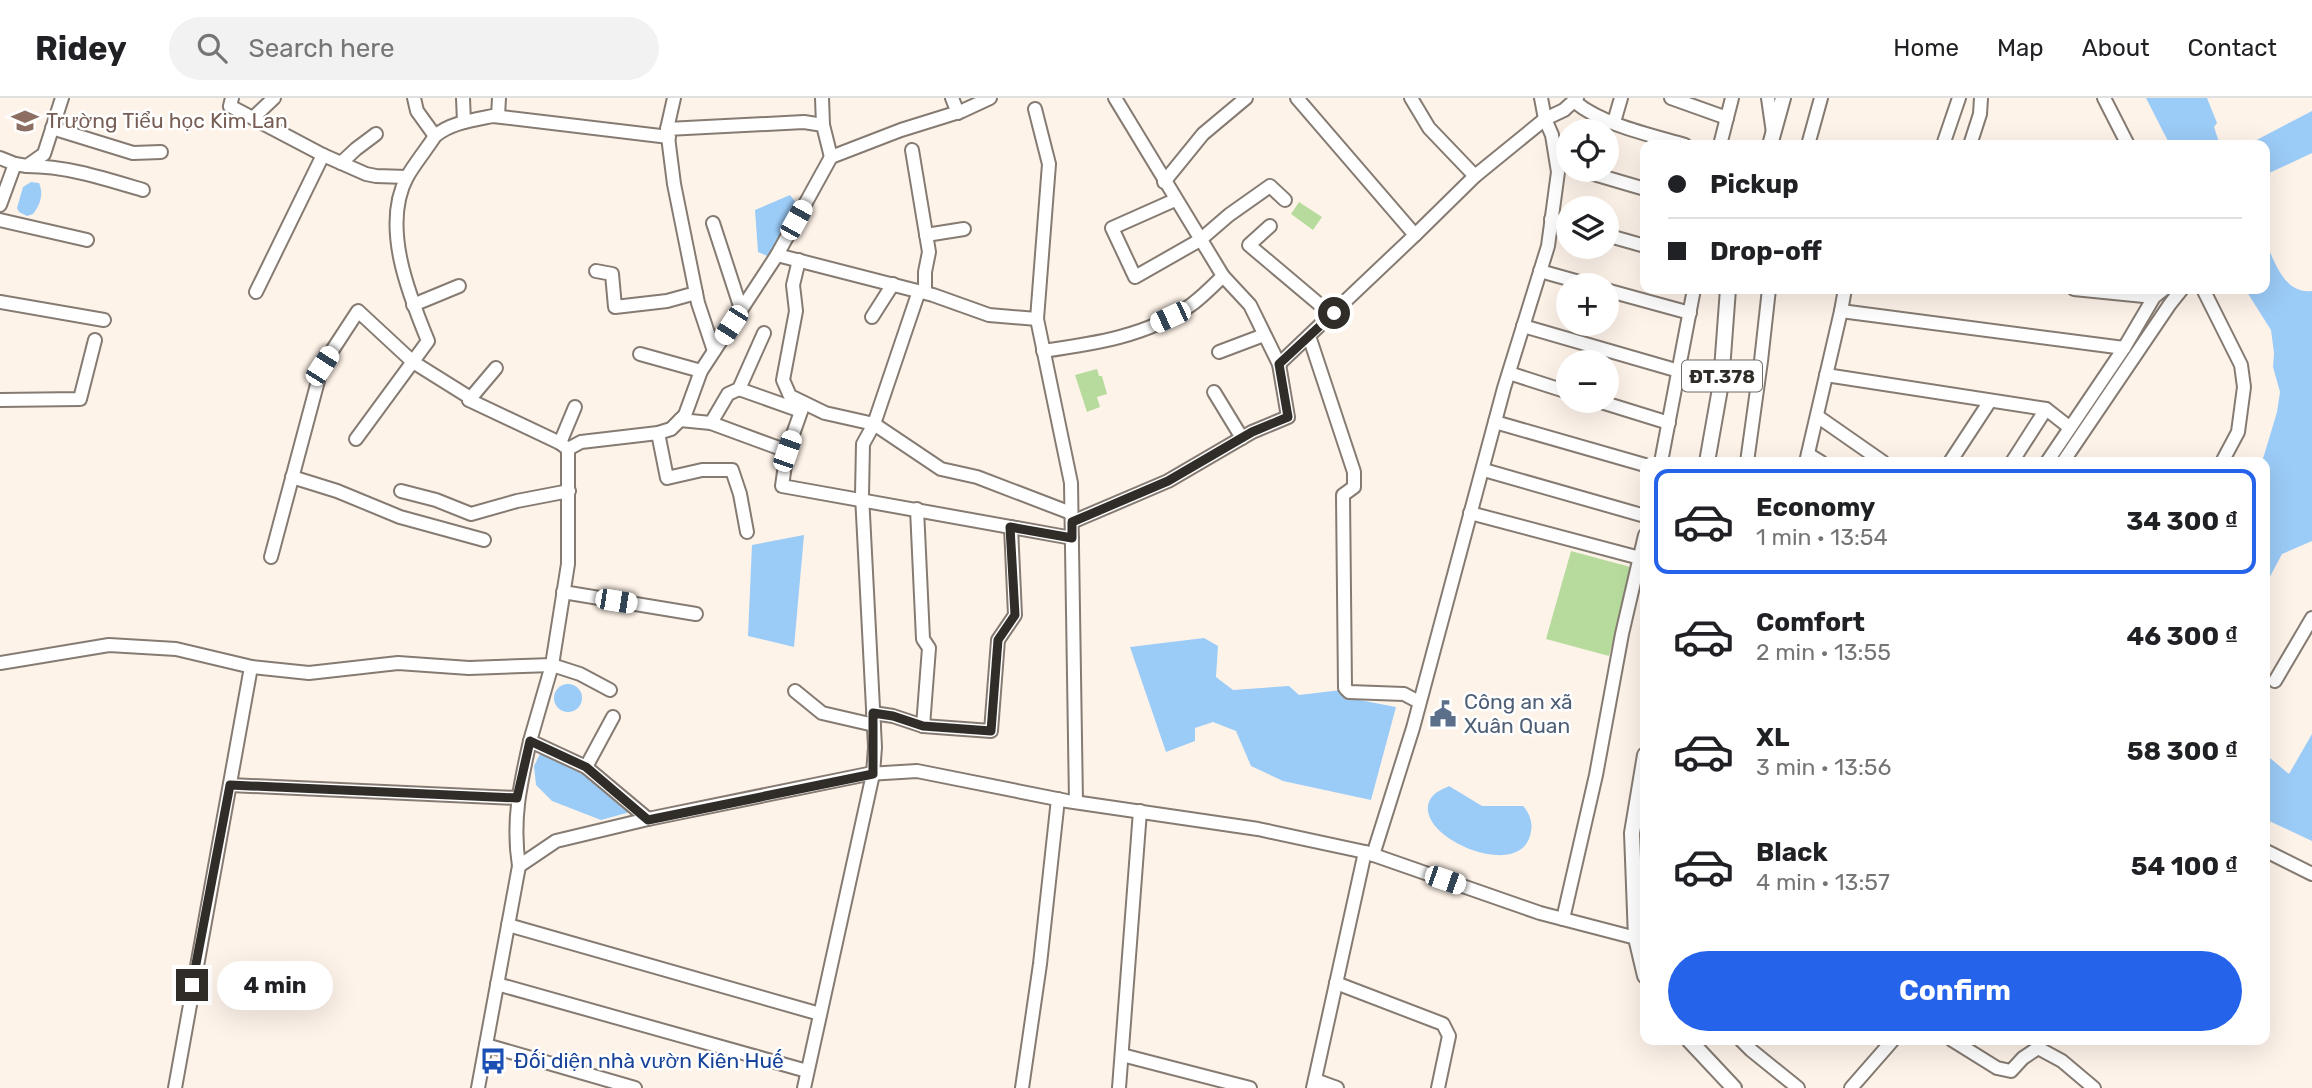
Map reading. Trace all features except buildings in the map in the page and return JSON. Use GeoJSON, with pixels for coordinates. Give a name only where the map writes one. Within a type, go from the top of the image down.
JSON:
{"type":"FeatureCollection","features":[{"type":"Feature","properties":{"kind":"main road"},"geometry":{"type":"LineString","coordinates":[[1771,140],[1783,98]]}},
{"type":"Feature","properties":{"kind":"main road","name":"ĐT.378"},"geometry":{"type":"LineString","coordinates":[[1708,457],[1721,383],[1728,294]]}},
{"type":"Feature","properties":{"kind":"main road"},"geometry":{"type":"LineString","coordinates":[[1640,785],[1632,833],[1636,938],[1640,955]]}},
{"type":"Feature","properties":{"kind":"main road"},"geometry":{"type":"LineString","coordinates":[[1635,921],[1640,906]]}},
{"type":"Feature","properties":{"kind":"main road"},"geometry":{"type":"LineString","coordinates":[[1694,1045],[1734,1088]]}},
{"type":"Feature","properties":{"kind":"street"},"geometry":{"type":"LineString","coordinates":[[0,205],[21,165],[44,154],[62,98]]}},
{"type":"Feature","properties":{"kind":"street"},"geometry":{"type":"LineString","coordinates":[[232,98],[230,106],[323,155],[376,176],[407,177]]}},
{"type":"Feature","properties":{"kind":"street"},"geometry":{"type":"LineString","coordinates":[[253,118],[274,98]]}},
{"type":"Feature","properties":{"kind":"street"},"geometry":{"type":"LineString","coordinates":[[414,98],[418,111],[435,136]]}},
{"type":"Feature","properties":{"kind":"street"},"geometry":{"type":"LineString","coordinates":[[463,98],[464,122]]}},
{"type":"Feature","properties":{"kind":"street"},"geometry":{"type":"LineString","coordinates":[[498,116],[499,98]]}},
{"type":"Feature","properties":{"kind":"street"},"geometry":{"type":"LineString","coordinates":[[674,98],[668,133],[674,184],[696,293],[714,351]]}},
{"type":"Feature","properties":{"kind":"street"},"geometry":{"type":"LineString","coordinates":[[822,98],[823,125],[831,157]]}},
{"type":"Feature","properties":{"kind":"street"},"geometry":{"type":"LineString","coordinates":[[952,98],[958,113]]}},
{"type":"Feature","properties":{"kind":"street"},"geometry":{"type":"LineString","coordinates":[[271,557],[322,366],[358,311],[413,362],[469,397],[469,400],[564,446],[671,429],[685,415],[701,371],[777,255],[831,157],[901,130],[958,113],[990,98]]}},
{"type":"Feature","properties":{"kind":"street"},"geometry":{"type":"LineString","coordinates":[[711,423],[728,394],[739,389],[874,424],[941,469],[977,477],[1072,518],[1168,481],[1242,438],[1288,417],[1279,364],[1250,305],[1223,276],[1115,98]]}},
{"type":"Feature","properties":{"kind":"street"},"geometry":{"type":"LineString","coordinates":[[1164,182],[1203,134],[1246,98]]}},
{"type":"Feature","properties":{"kind":"street"},"geometry":{"type":"LineString","coordinates":[[1297,98],[1415,235]]}},
{"type":"Feature","properties":{"kind":"street"},"geometry":{"type":"LineString","coordinates":[[1410,98],[1429,128],[1475,176]]}},
{"type":"Feature","properties":{"kind":"street"},"geometry":{"type":"LineString","coordinates":[[1541,98],[1545,119],[1556,147]]}},
{"type":"Feature","properties":{"kind":"street"},"geometry":{"type":"LineString","coordinates":[[1615,119],[1620,98]]}},
{"type":"Feature","properties":{"kind":"street"},"geometry":{"type":"LineString","coordinates":[[1671,98],[1727,118]]}},
{"type":"Feature","properties":{"kind":"street"},"geometry":{"type":"LineString","coordinates":[[1721,140],[1732,98]]}},
{"type":"Feature","properties":{"kind":"street"},"geometry":{"type":"LineString","coordinates":[[1768,98],[1771,140]]}},
{"type":"Feature","properties":{"kind":"street"},"geometry":{"type":"LineString","coordinates":[[1809,140],[1821,98]]}},
{"type":"Feature","properties":{"kind":"street"},"geometry":{"type":"LineString","coordinates":[[1945,140],[1959,98]]}},
{"type":"Feature","properties":{"kind":"street"},"geometry":{"type":"LineString","coordinates":[[1972,140],[1980,114],[1981,98]]}},
{"type":"Feature","properties":{"kind":"street"},"geometry":{"type":"LineString","coordinates":[[2104,98],[2125,140]]}},
{"type":"Feature","properties":{"kind":"street"},"geometry":{"type":"LineString","coordinates":[[1279,364],[1475,176],[1545,119],[1576,100],[1586,111],[1606,119]]}},
{"type":"Feature","properties":{"kind":"street"},"geometry":{"type":"LineString","coordinates":[[1035,108],[1049,164],[1037,318],[1071,483],[1076,802]]}},
{"type":"Feature","properties":{"kind":"street"},"geometry":{"type":"LineString","coordinates":[[356,439],[428,341],[408,294],[398,244],[398,207],[407,177],[441,131],[464,122],[498,116],[668,133],[804,122],[823,125]]}},
{"type":"Feature","properties":{"kind":"street"},"geometry":{"type":"LineString","coordinates":[[1619,124],[1670,140]]}},
{"type":"Feature","properties":{"kind":"street"},"geometry":{"type":"LineString","coordinates":[[52,128],[133,153],[161,152]]}},
{"type":"Feature","properties":{"kind":"street"},"geometry":{"type":"LineString","coordinates":[[341,163],[376,134]]}},
{"type":"Feature","properties":{"kind":"street"},"geometry":{"type":"LineString","coordinates":[[804,1088],[873,774],[874,719],[863,499],[863,444],[874,424],[922,292],[929,253],[912,150]]}},
{"type":"Feature","properties":{"kind":"street"},"geometry":{"type":"LineString","coordinates":[[256,292],[323,155]]}},
{"type":"Feature","properties":{"kind":"street"},"geometry":{"type":"LineString","coordinates":[[0,158],[21,165],[43,166],[88,175],[143,190]]}},
{"type":"Feature","properties":{"kind":"street"},"geometry":{"type":"LineString","coordinates":[[1337,1088],[1314,1084],[1336,983],[1369,853],[1419,702],[1484,470],[1508,373],[1548,246],[1557,182]]}},
{"type":"Feature","properties":{"kind":"street"},"geometry":{"type":"LineString","coordinates":[[1619,182],[1640,188]]}},
{"type":"Feature","properties":{"kind":"street"},"geometry":{"type":"LineString","coordinates":[[1175,200],[1112,228],[1135,277],[1200,240],[1270,186],[1285,200]]}},
{"type":"Feature","properties":{"kind":"street"},"geometry":{"type":"LineString","coordinates":[[1551,219],[1556,220]]}},
{"type":"Feature","properties":{"kind":"street"},"geometry":{"type":"LineString","coordinates":[[0,220],[87,240]]}},
{"type":"Feature","properties":{"kind":"street"},"geometry":{"type":"LineString","coordinates":[[713,223],[741,309]]}},
{"type":"Feature","properties":{"kind":"street"},"geometry":{"type":"LineString","coordinates":[[1270,226],[1249,245],[1332,315]]}},
{"type":"Feature","properties":{"kind":"street"},"geometry":{"type":"LineString","coordinates":[[926,235],[964,229]]}},
{"type":"Feature","properties":{"kind":"street"},"geometry":{"type":"LineString","coordinates":[[1619,239],[1640,245]]}},
{"type":"Feature","properties":{"kind":"street"},"geometry":{"type":"LineString","coordinates":[[777,255],[922,292],[989,315],[1037,318]]}},
{"type":"Feature","properties":{"kind":"street"},"geometry":{"type":"LineString","coordinates":[[799,260],[793,285],[796,311],[783,380],[790,396],[802,407]]}},
{"type":"Feature","properties":{"kind":"street"},"geometry":{"type":"LineString","coordinates":[[596,271],[612,274],[615,307],[667,301],[696,293]]}},
{"type":"Feature","properties":{"kind":"street"},"geometry":{"type":"LineString","coordinates":[[1540,271],[1556,275]]}},
{"type":"Feature","properties":{"kind":"street"},"geometry":{"type":"LineString","coordinates":[[1043,351],[1099,343],[1149,327],[1192,305],[1223,276]]}},
{"type":"Feature","properties":{"kind":"street"},"geometry":{"type":"LineString","coordinates":[[872,317],[893,284]]}},
{"type":"Feature","properties":{"kind":"street"},"geometry":{"type":"LineString","coordinates":[[413,305],[458,286]]}},
{"type":"Feature","properties":{"kind":"street"},"geometry":{"type":"LineString","coordinates":[[1619,294],[1690,313]]}},
{"type":"Feature","properties":{"kind":"street"},"geometry":{"type":"LineString","coordinates":[[1662,457],[1693,294]]}},
{"type":"Feature","properties":{"kind":"street"},"geometry":{"type":"LineString","coordinates":[[1748,457],[1768,294]]}},
{"type":"Feature","properties":{"kind":"street"},"geometry":{"type":"LineString","coordinates":[[1807,457],[1844,294]]}},
{"type":"Feature","properties":{"kind":"street"},"geometry":{"type":"LineString","coordinates":[[2050,457],[2158,294]]}},
{"type":"Feature","properties":{"kind":"street"},"geometry":{"type":"LineString","coordinates":[[2066,457],[2178,294]]}},
{"type":"Feature","properties":{"kind":"street"},"geometry":{"type":"LineString","coordinates":[[2206,294],[2241,365],[2244,387],[2238,432],[2225,457]]}},
{"type":"Feature","properties":{"kind":"street"},"geometry":{"type":"LineString","coordinates":[[0,302],[104,320]]}},
{"type":"Feature","properties":{"kind":"street"},"geometry":{"type":"LineString","coordinates":[[1841,311],[2124,348]]}},
{"type":"Feature","properties":{"kind":"street"},"geometry":{"type":"LineString","coordinates":[[1523,326],[1679,371]]}},
{"type":"Feature","properties":{"kind":"street"},"geometry":{"type":"LineString","coordinates":[[739,389],[764,333]]}},
{"type":"Feature","properties":{"kind":"street"},"geometry":{"type":"LineString","coordinates":[[1219,352],[1265,335]]}},
{"type":"Feature","properties":{"kind":"street"},"geometry":{"type":"LineString","coordinates":[[1309,336],[1353,472],[1354,487],[1343,495],[1345,688],[1349,692],[1404,694],[1419,702]]}},
{"type":"Feature","properties":{"kind":"street"},"geometry":{"type":"LineString","coordinates":[[0,400],[80,399],[95,340]]}},
{"type":"Feature","properties":{"kind":"street"},"geometry":{"type":"LineString","coordinates":[[640,354],[701,371]]}},
{"type":"Feature","properties":{"kind":"street"},"geometry":{"type":"LineString","coordinates":[[469,400],[496,368]]}},
{"type":"Feature","properties":{"kind":"street"},"geometry":{"type":"LineString","coordinates":[[1508,373],[1556,387]]}},
{"type":"Feature","properties":{"kind":"street"},"geometry":{"type":"LineString","coordinates":[[1826,375],[2046,409],[2069,427]]}},
{"type":"Feature","properties":{"kind":"street"},"geometry":{"type":"LineString","coordinates":[[1214,392],[1242,438]]}},
{"type":"Feature","properties":{"kind":"street"},"geometry":{"type":"LineString","coordinates":[[1953,457],[1990,401]]}},
{"type":"Feature","properties":{"kind":"street"},"geometry":{"type":"LineString","coordinates":[[478,1088],[519,866],[516,846],[517,798],[552,666],[568,564],[569,491],[564,446],[575,407]]}},
{"type":"Feature","properties":{"kind":"street"},"geometry":{"type":"LineString","coordinates":[[802,407],[787,451],[782,486],[1072,538]]}},
{"type":"Feature","properties":{"kind":"street"},"geometry":{"type":"LineString","coordinates":[[1619,408],[1669,423]]}},
{"type":"Feature","properties":{"kind":"street"},"geometry":{"type":"LineString","coordinates":[[2015,457],[2046,409]]}},
{"type":"Feature","properties":{"kind":"street"},"geometry":{"type":"LineString","coordinates":[[1817,416],[1876,457]]}},
{"type":"Feature","properties":{"kind":"street"},"geometry":{"type":"LineString","coordinates":[[680,420],[711,423],[787,451]]}},
{"type":"Feature","properties":{"kind":"street"},"geometry":{"type":"LineString","coordinates":[[1495,422],[1640,464]]}},
{"type":"Feature","properties":{"kind":"street"},"geometry":{"type":"LineString","coordinates":[[658,433],[667,478],[702,470],[732,470],[740,494],[747,532]]}},
{"type":"Feature","properties":{"kind":"street"},"geometry":{"type":"LineString","coordinates":[[1484,470],[1640,515]]}},
{"type":"Feature","properties":{"kind":"street"},"geometry":{"type":"LineString","coordinates":[[292,477],[337,491],[400,517],[484,540]]}},
{"type":"Feature","properties":{"kind":"street"},"geometry":{"type":"LineString","coordinates":[[401,491],[436,500],[471,514],[517,500],[569,491]]}},
{"type":"Feature","properties":{"kind":"street"},"geometry":{"type":"LineString","coordinates":[[917,509],[923,639],[929,648],[923,726]]}},
{"type":"Feature","properties":{"kind":"street"},"geometry":{"type":"LineString","coordinates":[[1470,513],[1640,558],[1622,634],[1596,775],[1563,919]]}},
{"type":"Feature","properties":{"kind":"street"},"geometry":{"type":"LineString","coordinates":[[795,691],[822,713],[874,719],[893,716],[923,726],[991,731],[998,640],[1015,615],[1010,527]]}},
{"type":"Feature","properties":{"kind":"street"},"geometry":{"type":"LineString","coordinates":[[563,592],[696,614]]}},
{"type":"Feature","properties":{"kind":"street"},"geometry":{"type":"LineString","coordinates":[[2275,681],[2312,618]]}},
{"type":"Feature","properties":{"kind":"street"},"geometry":{"type":"LineString","coordinates":[[0,663],[109,645],[176,649],[251,667],[309,673],[398,663],[469,668],[552,666],[580,674],[610,690]]}},
{"type":"Feature","properties":{"kind":"street"},"geometry":{"type":"LineString","coordinates":[[175,1088],[251,667]]}},
{"type":"Feature","properties":{"kind":"street"},"geometry":{"type":"LineString","coordinates":[[586,767],[613,717]]}},
{"type":"Feature","properties":{"kind":"street"},"geometry":{"type":"LineString","coordinates":[[530,741],[586,767],[648,820]]}},
{"type":"Feature","properties":{"kind":"street"},"geometry":{"type":"LineString","coordinates":[[519,866],[555,841],[873,774],[917,771],[1076,802],[1258,829],[1369,853],[1563,919],[1636,938]]}},
{"type":"Feature","properties":{"kind":"street"},"geometry":{"type":"LineString","coordinates":[[230,785],[517,798]]}},
{"type":"Feature","properties":{"kind":"street"},"geometry":{"type":"LineString","coordinates":[[1022,1088],[1040,964],[1059,799]]}},
{"type":"Feature","properties":{"kind":"street"},"geometry":{"type":"LineString","coordinates":[[1119,1088],[1140,811]]}},
{"type":"Feature","properties":{"kind":"street"},"geometry":{"type":"LineString","coordinates":[[2270,853],[2312,874]]}},
{"type":"Feature","properties":{"kind":"street"},"geometry":{"type":"LineString","coordinates":[[508,925],[820,1014]]}},
{"type":"Feature","properties":{"kind":"street"},"geometry":{"type":"LineString","coordinates":[[1336,983],[1443,1024],[1449,1036],[1438,1088]]}},
{"type":"Feature","properties":{"kind":"street"},"geometry":{"type":"LineString","coordinates":[[497,984],[807,1071]]}},
{"type":"Feature","properties":{"kind":"street"},"geometry":{"type":"LineString","coordinates":[[486,1045],[635,1088]]}},
{"type":"Feature","properties":{"kind":"street"},"geometry":{"type":"LineString","coordinates":[[1746,1045],[1798,1088]]}},
{"type":"Feature","properties":{"kind":"street"},"geometry":{"type":"LineString","coordinates":[[1850,1088],[1889,1045]]}},
{"type":"Feature","properties":{"kind":"street"},"geometry":{"type":"LineString","coordinates":[[1960,1045],[1997,1068],[2011,1071],[2038,1045]]}},
{"type":"Feature","properties":{"kind":"street"},"geometry":{"type":"LineString","coordinates":[[2040,1045],[2094,1088]]}},
{"type":"Feature","properties":{"kind":"street"},"geometry":{"type":"LineString","coordinates":[[1122,1055],[1250,1088]]}},
{"type":"Feature","properties":{"kind":"green space"},"geometry":{"type":"Polygon","coordinates":[[[1299,202],[1322,217],[1313,230],[1291,214],[1299,202]]]}},
{"type":"Feature","properties":{"kind":"green space"},"geometry":{"type":"Polygon","coordinates":[[[1097,369],[1107,394],[1097,397],[1100,407],[1087,412],[1075,375],[1097,369]]]}},
{"type":"Feature","properties":{"kind":"green space"},"geometry":{"type":"Polygon","coordinates":[[[1571,551],[1634,568],[1609,656],[1546,639],[1571,551]]]}},
{"type":"Feature","properties":{"kind":"water"},"geometry":{"type":"Polygon","coordinates":[[[2146,98],[2207,98],[2217,123],[2214,127],[2218,140],[2167,140],[2146,98]]]}},
{"type":"Feature","properties":{"kind":"water"},"geometry":{"type":"Polygon","coordinates":[[[2312,111],[2312,153],[2270,173],[2270,140],[2257,140],[2312,111]]]}},
{"type":"Feature","properties":{"kind":"water"},"geometry":{"type":"Polygon","coordinates":[[[31,182],[39,183],[41,195],[33,214],[27,216],[17,208],[23,187],[31,182]]]}},
{"type":"Feature","properties":{"kind":"water"},"geometry":{"type":"Polygon","coordinates":[[[790,195],[798,205],[772,258],[758,252],[755,210],[790,195]]]}},
{"type":"Feature","properties":{"kind":"water"},"geometry":{"type":"Polygon","coordinates":[[[2270,252],[2287,282],[2302,291],[2312,291],[2312,541],[2282,554],[2270,577],[2270,457],[2264,457],[2280,392],[2273,367],[2271,330],[2248,294],[2270,294],[2270,252]]]}},
{"type":"Feature","properties":{"kind":"water"},"geometry":{"type":"Polygon","coordinates":[[[804,535],[794,647],[748,636],[752,545],[804,535]]]}},
{"type":"Feature","properties":{"kind":"water"},"geometry":{"type":"Polygon","coordinates":[[[1204,638],[1218,646],[1216,677],[1233,690],[1289,686],[1299,695],[1341,690],[1349,698],[1396,707],[1371,800],[1283,781],[1251,766],[1236,731],[1213,722],[1195,728],[1195,741],[1166,752],[1130,647],[1204,638]]]}},
{"type":"Feature","properties":{"kind":"water"},"geometry":{"type":"Polygon","coordinates":[[[568,684],[578,688],[582,698],[578,708],[568,712],[558,708],[554,698],[558,688],[568,684]]]}},
{"type":"Feature","properties":{"kind":"water"},"geometry":{"type":"Polygon","coordinates":[[[2312,734],[2312,841],[2270,821],[2270,758],[2289,774],[2312,734]]]}},
{"type":"Feature","properties":{"kind":"water"},"geometry":{"type":"Polygon","coordinates":[[[541,752],[593,780],[630,812],[601,820],[552,801],[536,785],[534,766],[541,752]]]}},
{"type":"Feature","properties":{"kind":"water"},"geometry":{"type":"Polygon","coordinates":[[[1449,786],[1482,806],[1523,806],[1529,814],[1531,825],[1524,847],[1509,854],[1490,854],[1469,849],[1450,839],[1436,826],[1428,812],[1431,798],[1449,786]]]}},
{"type":"Feature","properties":{"kind":"place","name":"Trường Tiểu học Kim Lan"},"geometry":{"type":"Point","coordinates":[25,121]}},
{"type":"Feature","properties":{"kind":"place","name":"Công an xã Xuân Quan"},"geometry":{"type":"Point","coordinates":[1443,714]}},
{"type":"Feature","properties":{"kind":"place","name":"Đối diện nhà vườn Kiên Huế"},"geometry":{"type":"Point","coordinates":[493,1061]}},
{"type":"Feature","properties":{"kind":"route"},"geometry":{"type":"LineString","coordinates":[[192,985],[230,785],[517,798],[530,741],[586,767],[648,820],[873,774],[873,713],[893,716],[923,726],[991,731],[998,640],[1015,615],[1010,527],[1072,538],[1072,522],[1168,481],[1252,432],[1288,417],[1279,364],[1334,313]]}}]}
